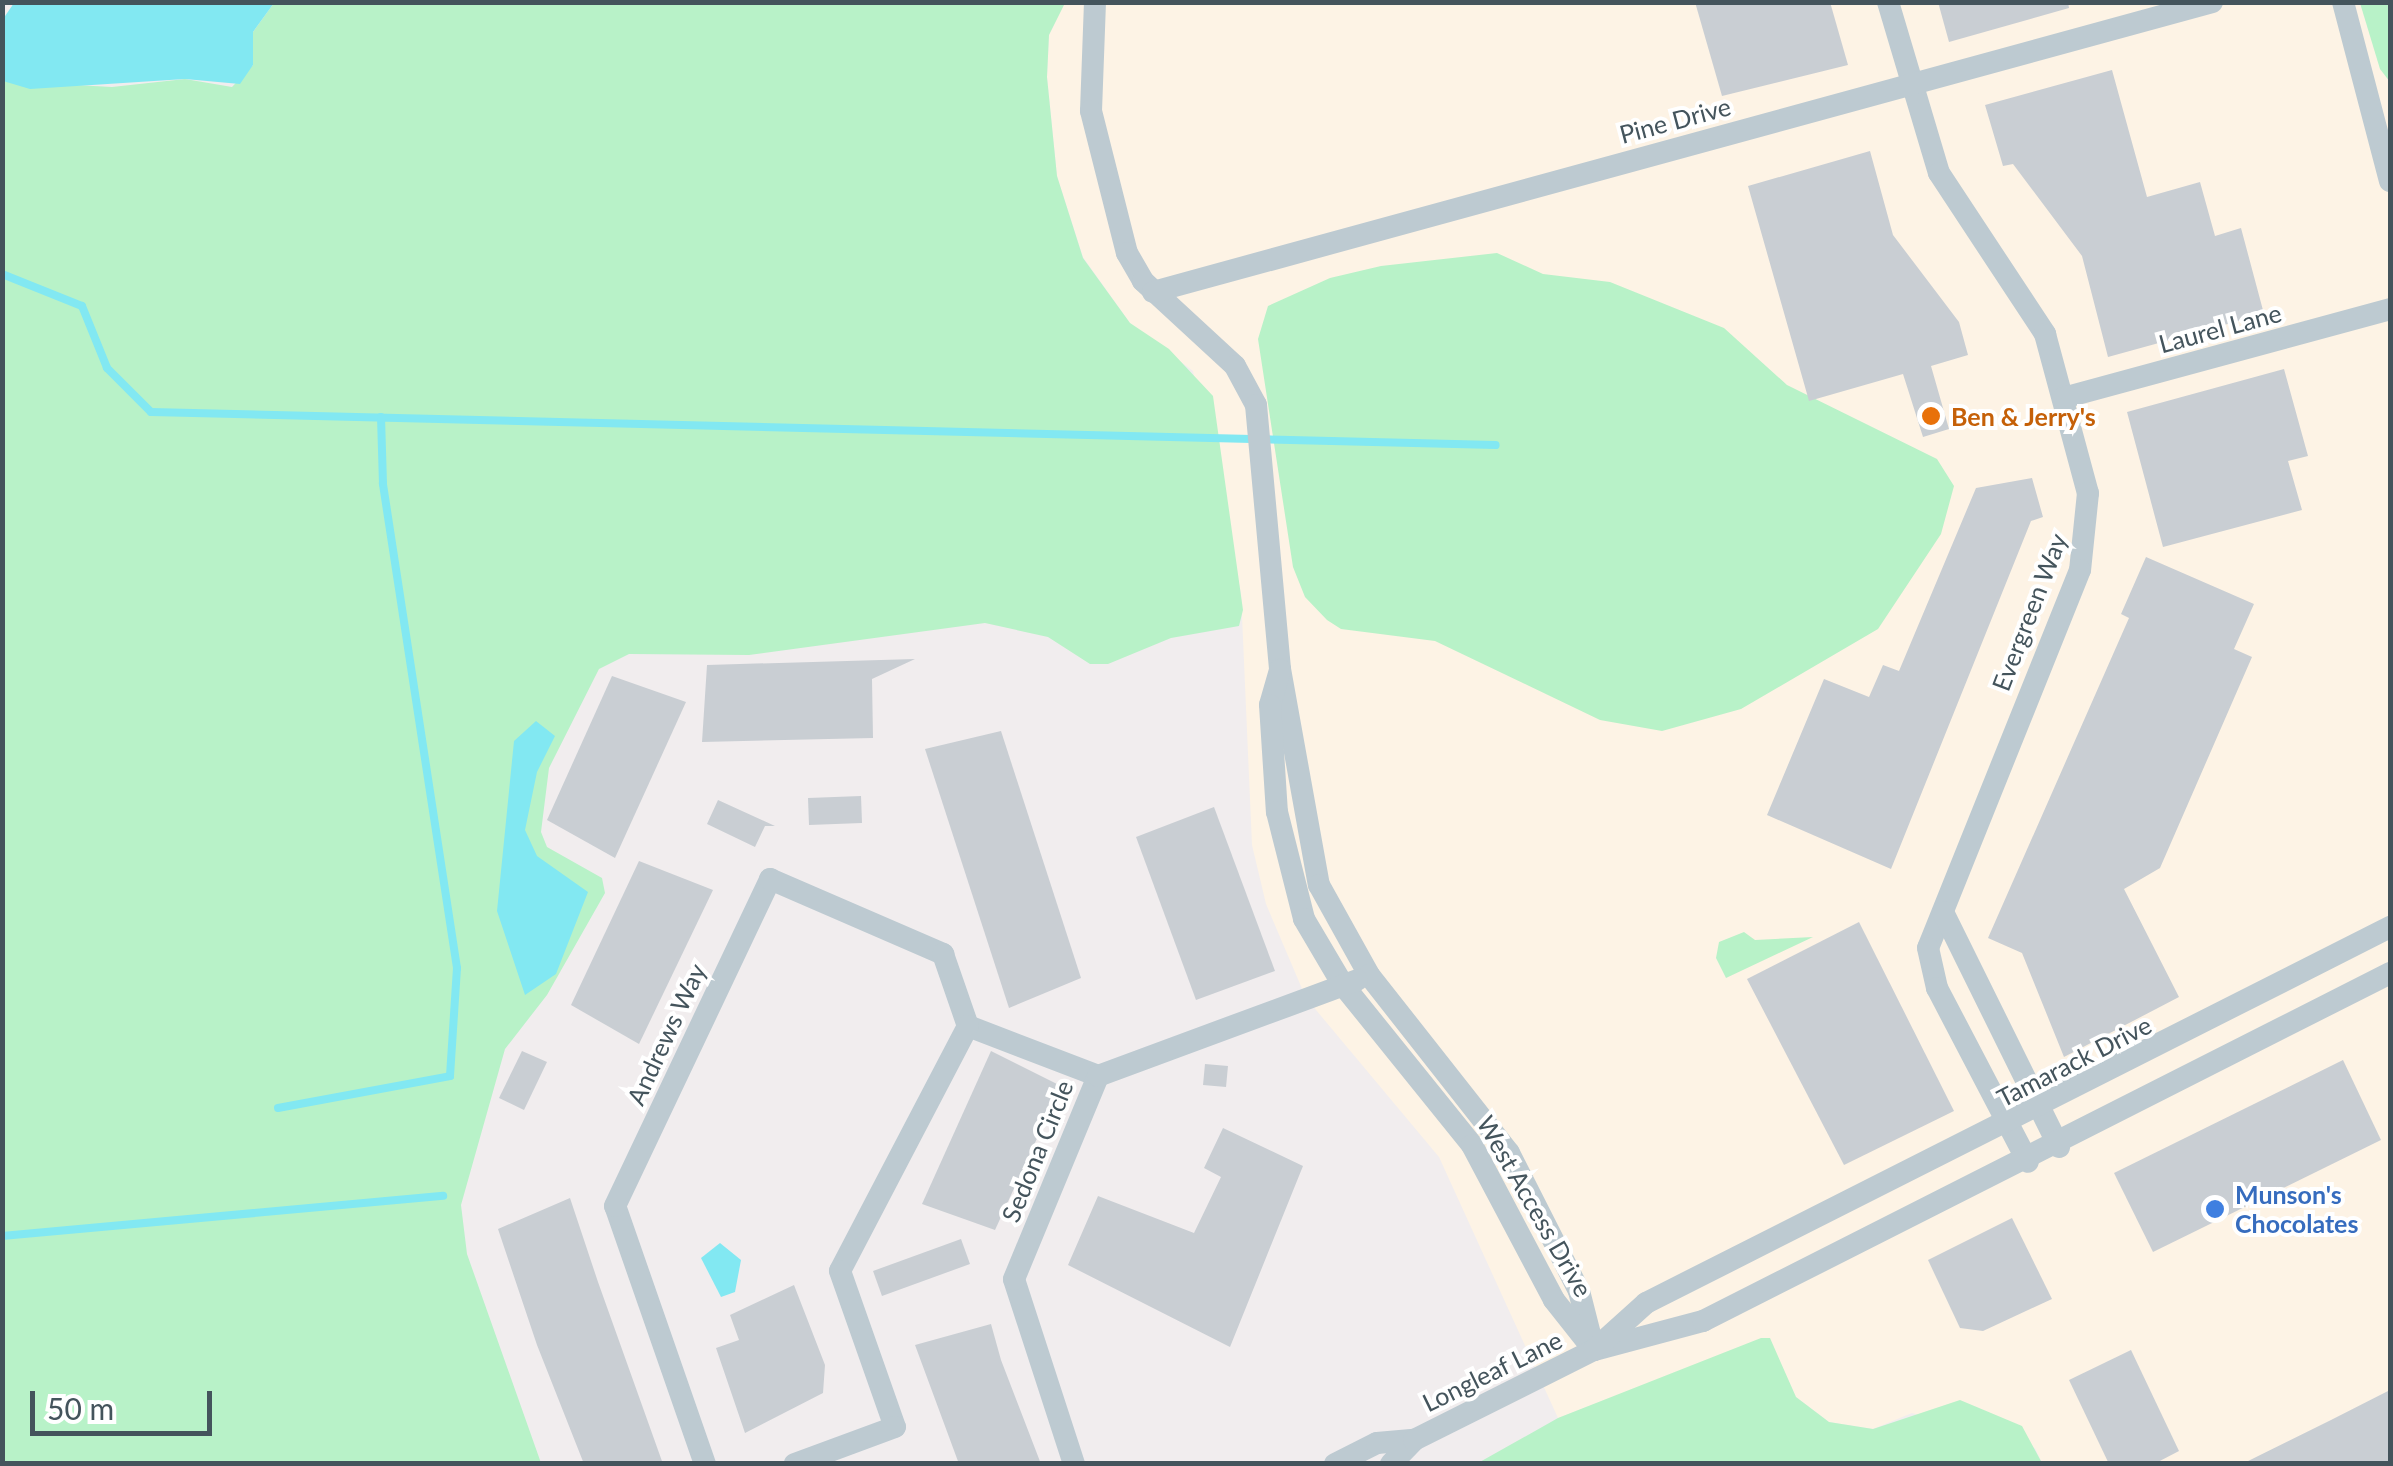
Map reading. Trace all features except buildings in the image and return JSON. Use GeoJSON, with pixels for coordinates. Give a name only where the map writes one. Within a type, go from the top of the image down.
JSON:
{"type":"FeatureCollection","features":[{"type":"Feature","properties":{"kind":"street","name":"West Access Drive"},"geometry":{"type":"LineString","coordinates":[[1094,2],[1088,62],[1096,135],[1127,252],[1154,292],[1235,366],[1257,412],[1280,669],[1314,867],[1370,975],[1510,1153],[1578,1291],[1594,1350]]}},
{"type":"Feature","properties":{"kind":"street","name":"Evergreen Way"},"geometry":{"type":"LineString","coordinates":[[1888,2],[1939,174],[2029,302],[2063,398],[2088,493],[2085,550],[1944,912],[1929,941],[1930,968],[2028,1162]]}},
{"type":"Feature","properties":{"kind":"street","name":"Pine Drive"},"geometry":{"type":"LineString","coordinates":[[1154,292],[2212,2]]}},
{"type":"Feature","properties":{"kind":"street"},"geometry":{"type":"LineString","coordinates":[[2342,2],[2390,181]]}},
{"type":"Feature","properties":{"kind":"street","name":"Laurel Lane"},"geometry":{"type":"LineString","coordinates":[[2063,398],[2390,309]]}},
{"type":"Feature","properties":{"kind":"street","name":"West Access Drive"},"geometry":{"type":"LineString","coordinates":[[1280,669],[1270,705],[1282,849],[1304,919],[1344,985],[1472,1146],[1554,1300],[1594,1350]]}},
{"type":"Feature","properties":{"kind":"street","name":"Andrews Way"},"geometry":{"type":"LineString","coordinates":[[704,1464],[615,1206],[770,879],[943,954],[968,1026]]}},
{"type":"Feature","properties":{"kind":"street"},"geometry":{"type":"LineString","coordinates":[[1944,912],[1966,946],[1990,1019],[2059,1146]]}},
{"type":"Feature","properties":{"kind":"street","name":"Tamarack Drive"},"geometry":{"type":"LineString","coordinates":[[1594,1350],[1646,1303],[2038,1111],[2390,927]]}},
{"type":"Feature","properties":{"kind":"street"},"geometry":{"type":"LineString","coordinates":[[1594,1350],[1674,1333],[1798,1275],[2028,1162],[2390,973]]}},
{"type":"Feature","properties":{"kind":"street","name":"Sedona Circle"},"geometry":{"type":"LineString","coordinates":[[1074,1464],[1014,1279],[1098,1076],[1370,975]]}},
{"type":"Feature","properties":{"kind":"street"},"geometry":{"type":"LineString","coordinates":[[795,1464],[827,1458],[895,1427],[840,1271],[968,1026],[1098,1076]]}},
{"type":"Feature","properties":{"kind":"street"},"geometry":{"type":"LineString","coordinates":[[1780,1238],[1798,1275]]}},
{"type":"Feature","properties":{"kind":"street","name":"Longleaf Lane"},"geometry":{"type":"LineString","coordinates":[[1391,1464],[1414,1440],[1594,1350]]}},
{"type":"Feature","properties":{"kind":"street","name":"Longleaf Lane"},"geometry":{"type":"LineString","coordinates":[[1334,1464],[1377,1443],[1414,1440]]}},
{"type":"Feature","properties":{"kind":"shaded area"},"geometry":{"type":"Polygon","coordinates":[[[1065,2],[2360,3],[2390,82],[2390,1463],[2042,1463],[2035,1448],[1912,1413],[1873,1429],[1829,1422],[1796,1397],[1769,1338],[1558,1418],[1439,1157],[1306,998],[1266,904],[1252,845],[1241,593],[1193,371],[1130,323],[1083,257],[1057,176],[1047,77],[1049,35],[1065,2]]]}},
{"type":"Feature","properties":{"kind":"green space"},"geometry":{"type":"Polygon","coordinates":[[[274,3],[1065,3],[1049,35],[1047,77],[1057,176],[1083,258],[1130,323],[1169,349],[1213,396],[1243,610],[1239,626],[1171,638],[1108,664],[1090,664],[1048,637],[985,623],[749,655],[629,654],[599,669],[549,768],[541,832],[547,847],[602,878],[605,893],[547,995],[505,1049],[461,1205],[467,1254],[541,1463],[3,1463],[2,81],[112,87],[185,79],[232,87],[253,65],[253,32],[274,3]]]}},
{"type":"Feature","properties":{"kind":"green space"},"geometry":{"type":"Polygon","coordinates":[[[2360,3],[2390,3],[2390,82],[2380,69],[2360,3]]]}},
{"type":"Feature","properties":{"kind":"green space"},"geometry":{"type":"Polygon","coordinates":[[[1497,253],[1543,274],[1610,282],[1724,328],[1787,385],[1937,459],[1954,486],[1941,534],[1878,629],[1741,709],[1662,731],[1600,720],[1435,641],[1341,629],[1327,620],[1305,597],[1293,567],[1258,339],[1268,306],[1330,278],[1381,266],[1497,253]]]}},
{"type":"Feature","properties":{"kind":"green space"},"geometry":{"type":"Polygon","coordinates":[[[1744,932],[1755,940],[1813,937],[1726,978],[1716,958],[1719,942],[1744,932]]]}},
{"type":"Feature","properties":{"kind":"green space"},"geometry":{"type":"Polygon","coordinates":[[[1761,1338],[1770,1338],[1796,1397],[1829,1422],[1873,1429],[1960,1400],[2022,1426],[2042,1463],[1478,1463],[1558,1418],[1761,1338]]]}},
{"type":"Feature","properties":{"kind":"water"},"geometry":{"type":"Polygon","coordinates":[[[14,2],[274,3],[253,32],[253,65],[240,84],[185,79],[30,89],[3,81],[3,19],[14,2]]]}},
{"type":"Feature","properties":{"kind":"water"},"geometry":{"type":"Polygon","coordinates":[[[536,721],[555,736],[537,772],[525,830],[537,856],[588,892],[556,974],[525,995],[497,911],[514,741],[536,721]]]}},
{"type":"Feature","properties":{"kind":"water"},"geometry":{"type":"Polygon","coordinates":[[[720,1243],[741,1260],[735,1292],[721,1297],[701,1258],[720,1243]]]}},
{"type":"Feature","properties":{"kind":"waterway"},"geometry":{"type":"LineString","coordinates":[[2,274],[82,306],[107,368],[151,412],[1496,445]]}},
{"type":"Feature","properties":{"kind":"waterway"},"geometry":{"type":"LineString","coordinates":[[278,1108],[450,1076],[457,968],[383,484],[381,417]]}},
{"type":"Feature","properties":{"kind":"waterway"},"geometry":{"type":"LineString","coordinates":[[2,1236],[443,1196]]}},
{"type":"Feature","properties":{"kind":"place","name":"Ben & Jerry's"},"geometry":{"type":"Point","coordinates":[1931,416]}},
{"type":"Feature","properties":{"kind":"place","name":"Munson's Chocolates"},"geometry":{"type":"Point","coordinates":[2215,1209]}}]}
